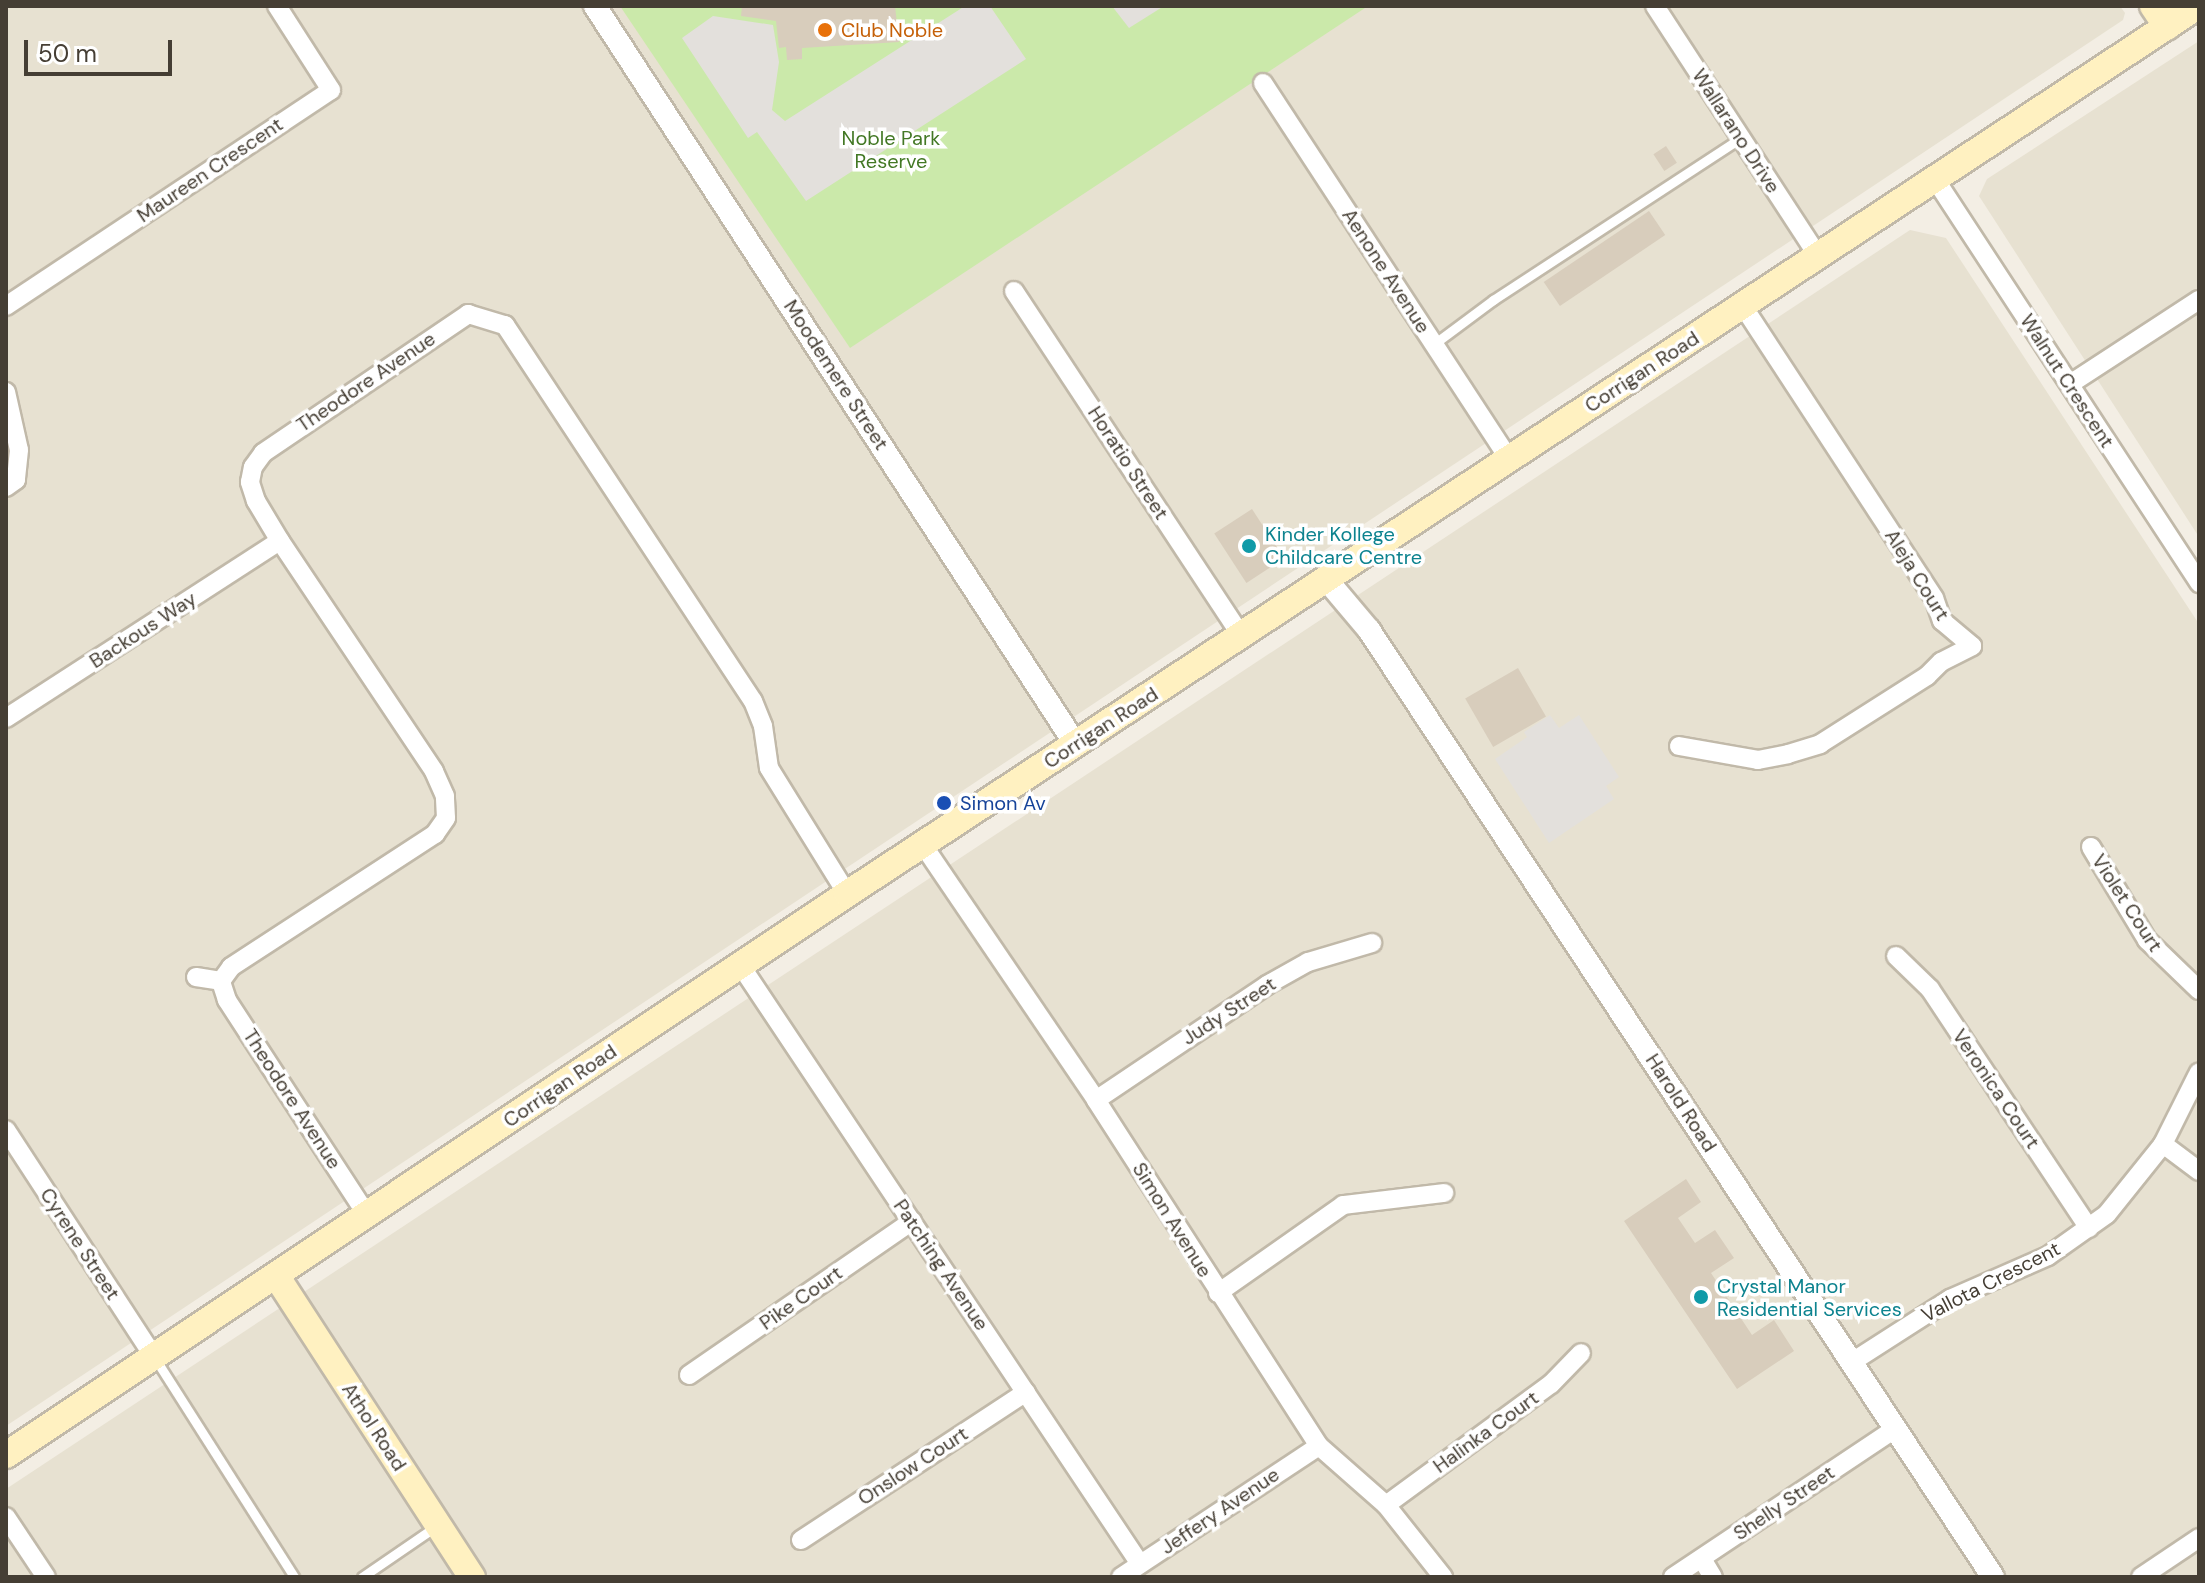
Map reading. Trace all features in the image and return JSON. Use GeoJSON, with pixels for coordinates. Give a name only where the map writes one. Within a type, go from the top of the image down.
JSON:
{"type":"FeatureCollection","features":[{"type":"Feature","properties":{"kind":"main road","name":"Corrigan Road"},"geometry":{"type":"LineString","coordinates":[[6,1455],[847,894],[1935,179],[2160,17],[2198,6]]}},
{"type":"Feature","properties":{"kind":"main road","name":"Athol Road"},"geometry":{"type":"LineString","coordinates":[[277,1277],[472,1577]]}},
{"type":"Feature","properties":{"kind":"street","name":"Maureen Crescent"},"geometry":{"type":"LineString","coordinates":[[6,306],[331,90],[277,6]]}},
{"type":"Feature","properties":{"kind":"street","name":"Moodemere Street"},"geometry":{"type":"LineString","coordinates":[[595,6],[1076,745]]}},
{"type":"Feature","properties":{"kind":"street","name":"Wallarano Drive"},"geometry":{"type":"LineString","coordinates":[[1655,6],[1818,256]]}},
{"type":"Feature","properties":{"kind":"street","name":"Aenone Avenue"},"geometry":{"type":"LineString","coordinates":[[1263,83],[1509,459]]}},
{"type":"Feature","properties":{"kind":"street","name":"Walnut Crescent"},"geometry":{"type":"LineString","coordinates":[[1935,179],[2199,583]]}},
{"type":"Feature","properties":{"kind":"street","name":"Horatio Street"},"geometry":{"type":"LineString","coordinates":[[1014,291],[1241,635]]}},
{"type":"Feature","properties":{"kind":"street"},"geometry":{"type":"LineString","coordinates":[[2070,384],[2199,300]]}},
{"type":"Feature","properties":{"kind":"street","name":"Aleja Court"},"geometry":{"type":"LineString","coordinates":[[1679,746],[1758,760],[1820,744],[1927,676],[1941,662],[1972,646],[1942,621],[1934,598],[1743,306]]}},
{"type":"Feature","properties":{"kind":"street","name":"Theodore Avenue"},"geometry":{"type":"LineString","coordinates":[[367,1215],[227,1000],[221,981],[231,967],[414,851],[435,834],[446,818],[445,796],[434,771],[280,541],[256,501],[250,482],[253,467],[263,453],[468,314],[505,325],[753,701],[763,726],[769,768],[847,894]]}},
{"type":"Feature","properties":{"kind":"street"},"geometry":{"type":"LineString","coordinates":[[6,392],[19,450],[16,480],[6,487]]}},
{"type":"Feature","properties":{"kind":"street","name":"Backous Way"},"geometry":{"type":"LineString","coordinates":[[6,718],[280,541]]}},
{"type":"Feature","properties":{"kind":"street","name":"Harold Road"},"geometry":{"type":"LineString","coordinates":[[1333,574],[1993,1577]]}},
{"type":"Feature","properties":{"kind":"street","name":"Simon Avenue"},"geometry":{"type":"LineString","coordinates":[[923,845],[1096,1100],[1319,1446],[1386,1505],[1443,1577]]}},
{"type":"Feature","properties":{"kind":"street","name":"Violet Court"},"geometry":{"type":"LineString","coordinates":[[2091,847],[2147,940],[2199,990]]}},
{"type":"Feature","properties":{"kind":"street","name":"Judy Street"},"geometry":{"type":"LineString","coordinates":[[1096,1100],[1267,985],[1308,962],[1372,943]]}},
{"type":"Feature","properties":{"kind":"street","name":"Veronica Court"},"geometry":{"type":"LineString","coordinates":[[1896,956],[1930,989],[2089,1228]]}},
{"type":"Feature","properties":{"kind":"street","name":"Patching Avenue"},"geometry":{"type":"LineString","coordinates":[[741,966],[1140,1564]]}},
{"type":"Feature","properties":{"kind":"street"},"geometry":{"type":"LineString","coordinates":[[196,977],[221,981]]}},
{"type":"Feature","properties":{"kind":"street","name":"Vallota Crescent"},"geometry":{"type":"LineString","coordinates":[[1852,1362],[1950,1299],[2029,1266],[2089,1228],[2123,1199],[2163,1144],[2199,1072]]}},
{"type":"Feature","properties":{"kind":"street","name":"Cyrene Street"},"geometry":{"type":"LineString","coordinates":[[6,1130],[154,1357]]}},
{"type":"Feature","properties":{"kind":"street"},"geometry":{"type":"LineString","coordinates":[[2163,1144],[2199,1171]]}},
{"type":"Feature","properties":{"kind":"street"},"geometry":{"type":"LineString","coordinates":[[1218,1293],[1343,1205],[1444,1193]]}},
{"type":"Feature","properties":{"kind":"street","name":"Pike Court"},"geometry":{"type":"LineString","coordinates":[[689,1375],[912,1221]]}},
{"type":"Feature","properties":{"kind":"street","name":"Halinka Court"},"geometry":{"type":"LineString","coordinates":[[1386,1505],[1551,1384],[1581,1353]]}},
{"type":"Feature","properties":{"kind":"street","name":"Onslow Court"},"geometry":{"type":"LineString","coordinates":[[801,1540],[1026,1392]]}},
{"type":"Feature","properties":{"kind":"street","name":"Shelly Street"},"geometry":{"type":"LineString","coordinates":[[1673,1577],[1895,1429]]}},
{"type":"Feature","properties":{"kind":"street","name":"Jeffery Avenue"},"geometry":{"type":"LineString","coordinates":[[1121,1577],[1319,1446]]}},
{"type":"Feature","properties":{"kind":"street"},"geometry":{"type":"LineString","coordinates":[[6,1517],[46,1577]]}},
{"type":"Feature","properties":{"kind":"street"},"geometry":{"type":"LineString","coordinates":[[2141,1577],[2199,1538]]}},
{"type":"Feature","properties":{"kind":"street"},"geometry":{"type":"LineString","coordinates":[[1702,1559],[1713,1577]]}},
{"type":"Feature","properties":{"kind":"lane"},"geometry":{"type":"LineString","coordinates":[[1434,344],[1493,300],[1741,138]]}},
{"type":"Feature","properties":{"kind":"lane"},"geometry":{"type":"LineString","coordinates":[[154,1357],[294,1577]]}},
{"type":"Feature","properties":{"kind":"lane"},"geometry":{"type":"LineString","coordinates":[[362,1577],[438,1525]]}},
{"type":"Feature","properties":{"kind":"shaded area"},"geometry":{"type":"Polygon","coordinates":[[[6,6],[2120,6],[2125,13],[2123,20],[6,1426],[6,6]]]}},
{"type":"Feature","properties":{"kind":"shaded area"},"geometry":{"type":"Polygon","coordinates":[[[965,6],[990,6],[1026,59],[806,201],[757,132],[748,138],[682,38],[713,16],[773,25],[779,62],[772,110],[785,121],[965,6]]]}},
{"type":"Feature","properties":{"kind":"shaded area"},"geometry":{"type":"Polygon","coordinates":[[[1112,6],[1164,6],[1129,28],[1112,6]]]}},
{"type":"Feature","properties":{"kind":"shaded area"},"geometry":{"type":"Polygon","coordinates":[[[2199,41],[2199,537],[1979,196],[1987,179],[2199,41]]]}},
{"type":"Feature","properties":{"kind":"shaded area"},"geometry":{"type":"Polygon","coordinates":[[[1910,230],[1946,238],[2199,624],[2199,1577],[6,1577],[6,1489],[1910,230]]]}},
{"type":"Feature","properties":{"kind":"shaded area"},"geometry":{"type":"Polygon","coordinates":[[[1550,715],[1559,728],[1579,715],[1619,777],[1606,786],[1614,799],[1549,843],[1495,759],[1527,737],[1524,732],[1550,715]]]}},
{"type":"Feature","properties":{"kind":"green space","name":"Noble Park Reserve"},"geometry":{"type":"Polygon","coordinates":[[[620,6],[1368,6],[850,348],[620,6]]]}},
{"type":"Feature","properties":{"kind":"building"},"geometry":{"type":"Polygon","coordinates":[[[742,6],[895,6],[899,42],[802,48],[802,59],[787,60],[786,47],[779,48],[776,21],[741,16],[742,6]]]}},
{"type":"Feature","properties":{"kind":"building"},"geometry":{"type":"Polygon","coordinates":[[[1666,146],[1677,163],[1664,171],[1653,154],[1666,146]]]}},
{"type":"Feature","properties":{"kind":"building"},"geometry":{"type":"Polygon","coordinates":[[[1649,211],[1665,235],[1560,306],[1544,282],[1649,211]]]}},
{"type":"Feature","properties":{"kind":"building","name":"Kinder Kollege Childcare Centre"},"geometry":{"type":"Polygon","coordinates":[[[1252,509],[1284,558],[1246,583],[1214,534],[1252,509]]]}},
{"type":"Feature","properties":{"kind":"building"},"geometry":{"type":"Polygon","coordinates":[[[1518,668],[1546,716],[1493,747],[1465,698],[1518,668]]]}},
{"type":"Feature","properties":{"kind":"building","name":"Crystal Manor Residential Services"},"geometry":{"type":"Polygon","coordinates":[[[1686,1179],[1701,1202],[1678,1218],[1695,1243],[1715,1230],[1734,1258],[1711,1273],[1752,1335],[1774,1320],[1794,1351],[1737,1389],[1624,1221],[1686,1179]]]}},
{"type":"Feature","properties":{"kind":"place","name":"Club Noble"},"geometry":{"type":"Point","coordinates":[825,30]}},
{"type":"Feature","properties":{"kind":"place","name":"Kinder Kollege Childcare Centre"},"geometry":{"type":"Point","coordinates":[1249,546]}},
{"type":"Feature","properties":{"kind":"place","name":"Simon Av"},"geometry":{"type":"Point","coordinates":[944,803]}},
{"type":"Feature","properties":{"kind":"place","name":"Crystal Manor Residential Services"},"geometry":{"type":"Point","coordinates":[1701,1297]}}]}
